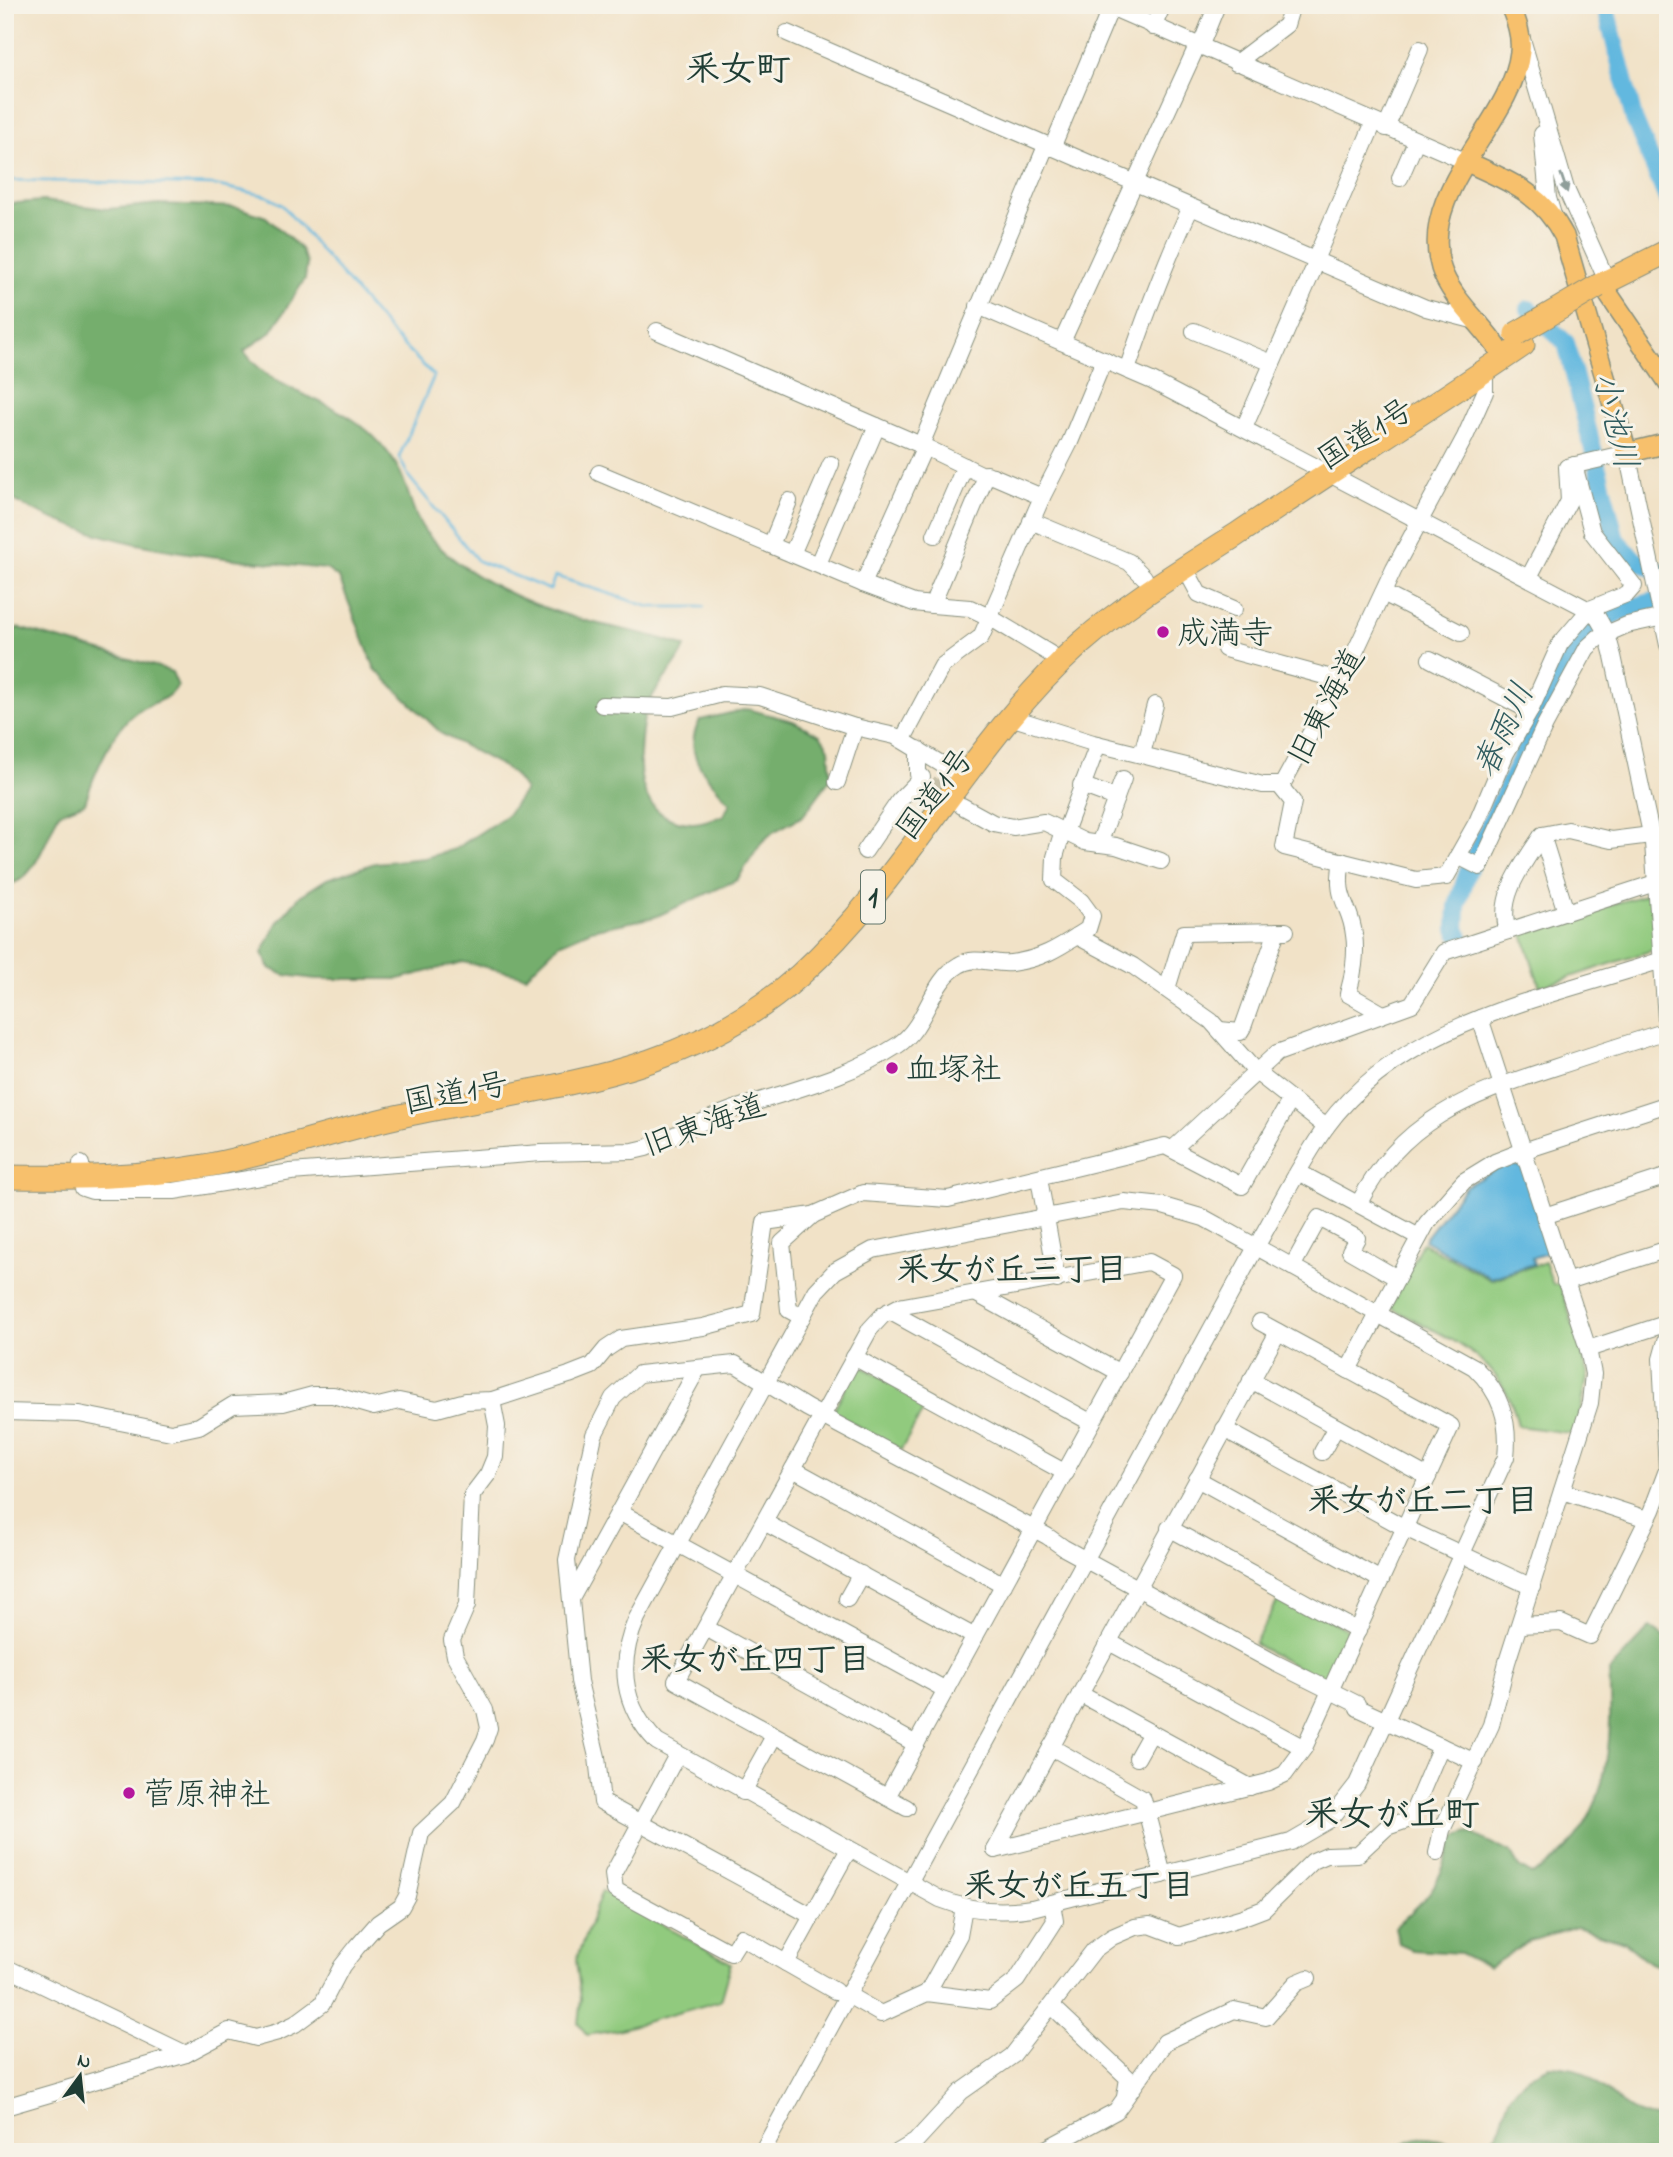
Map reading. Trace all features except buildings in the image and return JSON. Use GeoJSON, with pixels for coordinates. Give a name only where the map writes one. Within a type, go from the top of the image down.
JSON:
{"type":"FeatureCollection","features":[{"type":"Feature","properties":{"kind":"highway","name":"国道1号"},"geometry":{"type":"LineString","coordinates":[[957,774],[1010,717],[1055,657],[1185,568],[1322,468],[1512,342],[1668,251]]}},
{"type":"Feature","properties":{"kind":"highway","name":"国道1号"},"geometry":{"type":"LineString","coordinates":[[1610,287],[1668,268]]}},
{"type":"Feature","properties":{"kind":"highway","name":"国道1号"},"geometry":{"type":"LineString","coordinates":[[5,1163],[151,1175],[204,1166],[376,1121],[599,1077],[683,1050],[714,1035],[799,976],[830,946],[867,904],[996,713],[1144,577],[1485,371],[1512,342]]}},
{"type":"Feature","properties":{"kind":"highway","name":"国道1号"},"geometry":{"type":"LineString","coordinates":[[5,1177],[82,1171]]}},
{"type":"Feature","properties":{"kind":"main road"},"geometry":{"type":"LineString","coordinates":[[1512,342],[1480,322],[1444,277],[1437,249],[1440,220],[1465,161],[1513,80],[1520,51],[1513,14]]}},
{"type":"Feature","properties":{"kind":"main road"},"geometry":{"type":"LineString","coordinates":[[1465,161],[1537,197],[1564,236],[1620,455],[1668,443]]}},
{"type":"Feature","properties":{"kind":"main road"},"geometry":{"type":"LineString","coordinates":[[1610,287],[1668,382]]}},
{"type":"Feature","properties":{"kind":"street"},"geometry":{"type":"LineString","coordinates":[[1153,27],[1163,5]]}},
{"type":"Feature","properties":{"kind":"street"},"geometry":{"type":"LineString","coordinates":[[1062,342],[1217,5]]}},
{"type":"Feature","properties":{"kind":"street"},"geometry":{"type":"LineString","coordinates":[[1236,63],[1286,25],[1292,5]]}},
{"type":"Feature","properties":{"kind":"street"},"geometry":{"type":"LineString","coordinates":[[863,584],[978,306],[1110,6],[1465,161]]}},
{"type":"Feature","properties":{"kind":"street"},"geometry":{"type":"LineString","coordinates":[[1513,14],[1566,189],[1610,287]]}},
{"type":"Feature","properties":{"kind":"street"},"geometry":{"type":"LineString","coordinates":[[787,33],[1426,308],[1480,322]]}},
{"type":"Feature","properties":{"kind":"street"},"geometry":{"type":"LineString","coordinates":[[1244,428],[1316,261],[1380,125],[1420,50]]}},
{"type":"Feature","properties":{"kind":"street"},"geometry":{"type":"LineString","coordinates":[[1541,104],[1545,174],[1554,218]]}},
{"type":"Feature","properties":{"kind":"street"},"geometry":{"type":"LineString","coordinates":[[1399,178],[1416,141]]}},
{"type":"Feature","properties":{"kind":"street"},"geometry":{"type":"LineString","coordinates":[[1127,370],[1157,293],[1162,270],[1191,208]]}},
{"type":"Feature","properties":{"kind":"street"},"geometry":{"type":"LineString","coordinates":[[978,306],[1127,370],[1244,428],[1592,611],[1606,631],[1651,835],[1665,959],[1668,1046]]}},
{"type":"Feature","properties":{"kind":"street"},"geometry":{"type":"LineString","coordinates":[[657,331],[1042,497]]}},
{"type":"Feature","properties":{"kind":"street"},"geometry":{"type":"LineString","coordinates":[[1194,331],[1272,363]]}},
{"type":"Feature","properties":{"kind":"street"},"geometry":{"type":"LineString","coordinates":[[903,739],[942,666],[977,641],[991,618],[1031,521],[1070,442],[1104,360]]}},
{"type":"Feature","properties":{"kind":"street","name":"旧東海道"},"geometry":{"type":"LineString","coordinates":[[1010,717],[1098,744],[1262,785],[1280,786],[1286,781],[1421,523],[1485,392],[1485,371]]}},
{"type":"Feature","properties":{"kind":"street"},"geometry":{"type":"LineString","coordinates":[[818,564],[877,426]]}},
{"type":"Feature","properties":{"kind":"street"},"geometry":{"type":"LineString","coordinates":[[1529,577],[1569,501],[1567,467],[1620,455],[1663,614],[1668,645]]}},
{"type":"Feature","properties":{"kind":"street"},"geometry":{"type":"LineString","coordinates":[[792,554],[831,464]]}},
{"type":"Feature","properties":{"kind":"street"},"geometry":{"type":"LineString","coordinates":[[1466,859],[1480,867],[1518,758],[1530,711],[1560,643],[1592,611],[1628,594],[1634,586],[1592,532],[1574,465]]}},
{"type":"Feature","properties":{"kind":"street"},"geometry":{"type":"LineString","coordinates":[[935,535],[965,466]]}},
{"type":"Feature","properties":{"kind":"street"},"geometry":{"type":"LineString","coordinates":[[599,472],[914,603],[970,608],[1055,657]]}},
{"type":"Feature","properties":{"kind":"street"},"geometry":{"type":"LineString","coordinates":[[932,606],[987,474]]}},
{"type":"Feature","properties":{"kind":"street"},"geometry":{"type":"LineString","coordinates":[[771,545],[789,501]]}},
{"type":"Feature","properties":{"kind":"street"},"geometry":{"type":"LineString","coordinates":[[1031,521],[1129,562],[1144,577]]}},
{"type":"Feature","properties":{"kind":"street"},"geometry":{"type":"LineString","coordinates":[[1185,568],[1199,594],[1234,609]]}},
{"type":"Feature","properties":{"kind":"street"},"geometry":{"type":"LineString","coordinates":[[1383,593],[1461,633]]}},
{"type":"Feature","properties":{"kind":"street"},"geometry":{"type":"LineString","coordinates":[[1280,786],[1293,802],[1284,847],[1416,880],[1439,879],[1466,859],[1500,774],[1518,758],[1587,648],[1606,631],[1663,614]]}},
{"type":"Feature","properties":{"kind":"street"},"geometry":{"type":"LineString","coordinates":[[1225,649],[1339,680]]}},
{"type":"Feature","properties":{"kind":"street"},"geometry":{"type":"LineString","coordinates":[[1430,659],[1530,711]]}},
{"type":"Feature","properties":{"kind":"street"},"geometry":{"type":"LineString","coordinates":[[602,705],[672,707],[722,694],[741,693],[798,707],[855,727],[903,739],[957,774]]}},
{"type":"Feature","properties":{"kind":"street"},"geometry":{"type":"LineString","coordinates":[[1142,754],[1155,705]]}},
{"type":"Feature","properties":{"kind":"street"},"geometry":{"type":"LineString","coordinates":[[837,782],[855,727]]}},
{"type":"Feature","properties":{"kind":"street"},"geometry":{"type":"LineString","coordinates":[[1098,744],[1055,857],[1054,880],[1081,901],[1092,916],[1088,929],[1077,936],[1133,966],[1167,989],[1220,1030],[1256,1072],[1326,1127]]}},
{"type":"Feature","properties":{"kind":"street"},"geometry":{"type":"LineString","coordinates":[[865,851],[899,801],[926,780],[918,774],[918,748]]}},
{"type":"Feature","properties":{"kind":"street"},"geometry":{"type":"LineString","coordinates":[[1098,844],[1123,779]]}},
{"type":"Feature","properties":{"kind":"street"},"geometry":{"type":"LineString","coordinates":[[1082,785],[1116,798]]}},
{"type":"Feature","properties":{"kind":"street"},"geometry":{"type":"LineString","coordinates":[[962,806],[988,821],[1008,827],[1044,822],[1085,842],[1116,846],[1161,861]]}},
{"type":"Feature","properties":{"kind":"street"},"geometry":{"type":"LineString","coordinates":[[1508,931],[1504,918],[1513,880],[1542,835],[1568,830],[1611,840],[1651,835]]}},
{"type":"Feature","properties":{"kind":"street"},"geometry":{"type":"LineString","coordinates":[[1542,835],[1566,912]]}},
{"type":"Feature","properties":{"kind":"street"},"geometry":{"type":"LineString","coordinates":[[1342,861],[1338,878],[1340,894],[1354,933],[1348,994],[1383,1014]]}},
{"type":"Feature","properties":{"kind":"street"},"geometry":{"type":"LineString","coordinates":[[1174,1148],[1277,1053],[1412,1004],[1444,952],[1655,883]]}},
{"type":"Feature","properties":{"kind":"street"},"geometry":{"type":"LineString","coordinates":[[1167,989],[1184,933],[1281,931],[1244,1027],[1240,1032],[1234,1033],[1220,1030]]}},
{"type":"Feature","properties":{"kind":"street","name":"旧東海道"},"geometry":{"type":"LineString","coordinates":[[82,1171],[83,1188],[92,1191],[174,1191],[291,1172],[541,1153],[634,1151],[726,1112],[815,1086],[894,1047],[913,1031],[940,987],[958,965],[968,961],[1009,964],[1053,953],[1077,936]]}},
{"type":"Feature","properties":{"kind":"street"},"geometry":{"type":"LineString","coordinates":[[762,2152],[841,1993],[909,1882],[1256,1247],[1326,1127],[1361,1089],[1398,1058],[1445,1032],[1480,1018],[1665,959]]}},
{"type":"Feature","properties":{"kind":"street"},"geometry":{"type":"LineString","coordinates":[[1437,1853],[1441,1830],[1491,1725],[1507,1662],[1590,1403],[1593,1374],[1588,1349],[1523,1151],[1506,1083],[1480,1018]]}},
{"type":"Feature","properties":{"kind":"street"},"geometry":{"type":"LineString","coordinates":[[1359,1203],[1381,1167],[1415,1132],[1461,1100],[1667,1031]]}},
{"type":"Feature","properties":{"kind":"street"},"geometry":{"type":"LineString","coordinates":[[5,1412],[79,1414],[171,1432],[199,1426],[233,1405],[283,1403],[313,1395],[332,1395],[374,1407],[399,1401],[429,1409],[466,1401],[492,1400],[592,1366],[606,1349],[621,1339],[703,1327],[752,1314],[765,1222],[813,1215],[863,1193],[948,1199],[1165,1146],[1174,1148],[1242,1186],[1291,1100]]}},
{"type":"Feature","properties":{"kind":"street"},"geometry":{"type":"LineString","coordinates":[[1348,1370],[1419,1237],[1435,1212],[1464,1181],[1495,1162],[1523,1151],[1668,1104]]}},
{"type":"Feature","properties":{"kind":"street"},"geometry":{"type":"LineString","coordinates":[[1298,1172],[1419,1237]]}},
{"type":"Feature","properties":{"kind":"street"},"geometry":{"type":"LineString","coordinates":[[1544,1216],[1668,1176]]}},
{"type":"Feature","properties":{"kind":"street"},"geometry":{"type":"LineString","coordinates":[[1039,1178],[1057,1280]]}},
{"type":"Feature","properties":{"kind":"street"},"geometry":{"type":"LineString","coordinates":[[1142,1202],[1204,1218],[1474,1367],[1489,1382],[1504,1409],[1506,1457],[1463,1556],[1351,1794],[1321,1826],[1291,1842],[1012,1911],[964,1907],[940,1899],[677,1755],[657,1742],[635,1713],[628,1696],[624,1660],[637,1618],[816,1291],[835,1271],[873,1250],[1045,1216],[1103,1205],[1142,1202]]}},
{"type":"Feature","properties":{"kind":"street"},"geometry":{"type":"LineString","coordinates":[[802,1317],[789,1310],[782,1243],[813,1215]]}},
{"type":"Feature","properties":{"kind":"street"},"geometry":{"type":"LineString","coordinates":[[1292,1267],[1319,1218],[1357,1238],[1350,1251],[1397,1278]]}},
{"type":"Feature","properties":{"kind":"street"},"geometry":{"type":"LineString","coordinates":[[1566,1282],[1668,1249]]}},
{"type":"Feature","properties":{"kind":"street"},"geometry":{"type":"LineString","coordinates":[[887,1797],[1173,1275],[1149,1262],[889,1311],[870,1329],[676,1681],[907,1808]]}},
{"type":"Feature","properties":{"kind":"street"},"geometry":{"type":"LineString","coordinates":[[975,1293],[1120,1373]]}},
{"type":"Feature","properties":{"kind":"street"},"geometry":{"type":"LineString","coordinates":[[889,1311],[1092,1423]]}},
{"type":"Feature","properties":{"kind":"street"},"geometry":{"type":"LineString","coordinates":[[1260,1322],[1451,1426],[1304,1748],[1285,1774],[1250,1787],[995,1850],[1278,1332]]}},
{"type":"Feature","properties":{"kind":"street"},"geometry":{"type":"LineString","coordinates":[[1588,1349],[1668,1323]]}},
{"type":"Feature","properties":{"kind":"street"},"geometry":{"type":"LineString","coordinates":[[1520,1625],[1561,1623],[1590,1636],[1647,1519],[1667,1465],[1661,1359],[1668,1334]]}},
{"type":"Feature","properties":{"kind":"street"},"geometry":{"type":"LineString","coordinates":[[854,1357],[1066,1473]]}},
{"type":"Feature","properties":{"kind":"street"},"geometry":{"type":"LineString","coordinates":[[812,1916],[602,1802],[597,1757],[581,1695],[567,1560],[594,1435],[613,1398],[639,1374],[735,1364],[765,1384],[1329,1692],[1475,1762]]}},
{"type":"Feature","properties":{"kind":"street"},"geometry":{"type":"LineString","coordinates":[[571,1599],[698,1368]]}},
{"type":"Feature","properties":{"kind":"street"},"geometry":{"type":"LineString","coordinates":[[1251,1380],[1428,1477]]}},
{"type":"Feature","properties":{"kind":"street"},"geometry":{"type":"LineString","coordinates":[[5,2107],[186,2054],[229,2031],[256,2038],[295,2024],[321,2004],[342,1966],[378,1923],[401,1907],[407,1896],[421,1833],[453,1803],[489,1728],[485,1710],[455,1656],[452,1640],[467,1605],[472,1496],[488,1475],[495,1457],[497,1426],[492,1400]]}},
{"type":"Feature","properties":{"kind":"street"},"geometry":{"type":"LineString","coordinates":[[1322,1452],[1336,1427]]}},
{"type":"Feature","properties":{"kind":"street"},"geometry":{"type":"LineString","coordinates":[[1224,1429],[1405,1528],[1532,1587]]}},
{"type":"Feature","properties":{"kind":"street"},"geometry":{"type":"LineString","coordinates":[[793,1469],[1004,1584]]}},
{"type":"Feature","properties":{"kind":"street"},"geometry":{"type":"LineString","coordinates":[[1196,1479],[1381,1580]]}},
{"type":"Feature","properties":{"kind":"street"},"geometry":{"type":"LineString","coordinates":[[1562,1491],[1647,1519]]}},
{"type":"Feature","properties":{"kind":"street"},"geometry":{"type":"LineString","coordinates":[[620,1512],[946,1690]]}},
{"type":"Feature","properties":{"kind":"street"},"geometry":{"type":"LineString","coordinates":[[764,1522],[975,1637]]}},
{"type":"Feature","properties":{"kind":"street"},"geometry":{"type":"LineString","coordinates":[[1170,1528],[1358,1631]]}},
{"type":"Feature","properties":{"kind":"street"},"geometry":{"type":"LineString","coordinates":[[847,1599],[861,1574]]}},
{"type":"Feature","properties":{"kind":"street"},"geometry":{"type":"LineString","coordinates":[[706,1628],[916,1744]]}},
{"type":"Feature","properties":{"kind":"street"},"geometry":{"type":"LineString","coordinates":[[1109,1642],[1304,1748]]}},
{"type":"Feature","properties":{"kind":"street"},"geometry":{"type":"LineString","coordinates":[[1080,1694],[1250,1787]]}},
{"type":"Feature","properties":{"kind":"street"},"geometry":{"type":"LineString","coordinates":[[1137,1758],[1151,1733]]}},
{"type":"Feature","properties":{"kind":"street"},"geometry":{"type":"LineString","coordinates":[[743,1792],[774,1736]]}},
{"type":"Feature","properties":{"kind":"street"},"geometry":{"type":"LineString","coordinates":[[898,2152],[915,2143],[961,2092],[1012,2056],[1053,2007],[1094,1950],[1112,1937],[1135,1927],[1150,1925],[1179,1936],[1264,1909],[1313,1861],[1327,1855],[1358,1854],[1387,1827],[1410,1819],[1441,1746]]}},
{"type":"Feature","properties":{"kind":"street"},"geometry":{"type":"LineString","coordinates":[[1051,1747],[1143,1799],[1163,1875]]}},
{"type":"Feature","properties":{"kind":"street"},"geometry":{"type":"LineString","coordinates":[[677,1755],[613,1874],[615,1890],[732,1953],[741,1937],[881,2014],[927,1993],[990,2001],[1017,1980],[1055,1922],[1052,1903]]}},
{"type":"Feature","properties":{"kind":"street"},"geometry":{"type":"LineString","coordinates":[[786,1963],[849,1849]]}},
{"type":"Feature","properties":{"kind":"street"},"geometry":{"type":"LineString","coordinates":[[927,1993],[958,1936],[964,1907]]}},
{"type":"Feature","properties":{"kind":"street"},"geometry":{"type":"LineString","coordinates":[[5,1967],[186,2054]]}},
{"type":"Feature","properties":{"kind":"street"},"geometry":{"type":"LineString","coordinates":[[1040,2152],[1116,2111],[1165,2042],[1234,2010],[1266,2017],[1296,1983],[1308,1978]]}},
{"type":"Feature","properties":{"kind":"street"},"geometry":{"type":"LineString","coordinates":[[1053,2007],[1128,2078],[1125,2099]]}},
{"type":"Feature","properties":{"kind":"green space"},"geometry":{"type":"Polygon","coordinates":[[[43,201],[108,209],[159,204],[237,207],[266,217],[301,249],[307,264],[305,279],[271,332],[244,351],[256,365],[285,385],[350,417],[373,436],[398,468],[423,529],[444,551],[478,576],[497,587],[557,612],[685,647],[647,707],[642,728],[641,780],[657,810],[677,821],[691,823],[723,816],[730,803],[699,765],[693,744],[695,733],[700,720],[747,709],[793,721],[820,735],[829,748],[831,778],[803,816],[773,832],[762,842],[737,880],[655,917],[591,930],[559,944],[526,976],[463,962],[399,979],[316,979],[284,975],[270,968],[262,953],[277,923],[300,896],[327,879],[375,863],[425,858],[455,849],[507,815],[525,790],[514,775],[502,766],[442,734],[375,669],[339,578],[326,569],[203,555],[120,540],[41,514],[5,495],[5,204],[43,201]]]}},
{"type":"Feature","properties":{"kind":"green space"},"geometry":{"type":"Polygon","coordinates":[[[19,628],[172,672],[178,686],[168,696],[136,712],[119,730],[105,754],[85,803],[59,813],[32,868],[24,877],[5,884],[5,631],[19,628]]]}},
{"type":"Feature","properties":{"kind":"green space"},"geometry":{"type":"Polygon","coordinates":[[[1651,893],[1656,945],[1653,950],[1540,987],[1522,931],[1651,893]]]}},
{"type":"Feature","properties":{"kind":"green space"},"geometry":{"type":"Polygon","coordinates":[[[1422,1243],[1491,1280],[1545,1262],[1553,1285],[1560,1284],[1588,1373],[1576,1434],[1518,1426],[1511,1402],[1487,1366],[1452,1340],[1390,1307],[1422,1243]]]}},
{"type":"Feature","properties":{"kind":"green space"},"geometry":{"type":"Polygon","coordinates":[[[859,1365],[928,1402],[901,1450],[832,1412],[859,1365]]]}},
{"type":"Feature","properties":{"kind":"green space"},"geometry":{"type":"Polygon","coordinates":[[[1281,1595],[1348,1630],[1350,1637],[1325,1682],[1254,1644],[1281,1595]]]}},
{"type":"Feature","properties":{"kind":"green space"},"geometry":{"type":"Polygon","coordinates":[[[1650,1627],[1668,1640],[1668,1970],[1650,1963],[1624,1942],[1577,1927],[1530,1941],[1489,1967],[1460,1953],[1412,1950],[1399,1943],[1395,1927],[1419,1905],[1433,1887],[1454,1837],[1469,1832],[1511,1853],[1519,1867],[1532,1875],[1557,1857],[1577,1836],[1591,1813],[1607,1759],[1610,1730],[1609,1671],[1650,1627]]]}},
{"type":"Feature","properties":{"kind":"green space"},"geometry":{"type":"Polygon","coordinates":[[[602,1891],[731,1963],[720,2001],[617,2030],[587,2035],[578,2023],[581,1999],[576,1960],[602,1891]]]}},
{"type":"Feature","properties":{"kind":"green space"},"geometry":{"type":"Polygon","coordinates":[[[1549,2066],[1579,2070],[1631,2110],[1654,2118],[1668,2118],[1668,2152],[1395,2152],[1416,2138],[1474,2145],[1486,2142],[1497,2133],[1508,2101],[1515,2090],[1528,2078],[1549,2066]]]}},
{"type":"Feature","properties":{"kind":"water"},"geometry":{"type":"Polygon","coordinates":[[[1513,1160],[1516,1166],[1523,1166],[1550,1252],[1532,1258],[1534,1264],[1491,1278],[1424,1240],[1466,1186],[1513,1160]]]}},
{"type":"Feature","properties":{"kind":"waterway"},"geometry":{"type":"LineString","coordinates":[[1605,5],[1634,119],[1668,201]]}},
{"type":"Feature","properties":{"kind":"waterway"},"geometry":{"type":"LineString","coordinates":[[5,180],[214,185],[267,196],[282,205],[393,335],[434,376],[399,457],[409,477],[478,561],[550,590],[555,576],[650,607],[704,607]]}},
{"type":"Feature","properties":{"kind":"waterway","name":"小池川"},"geometry":{"type":"LineString","coordinates":[[1529,309],[1566,343],[1616,540],[1635,560],[1668,576]]}},
{"type":"Feature","properties":{"kind":"waterway","name":"春雨川"},"geometry":{"type":"LineString","coordinates":[[1461,939],[1456,929],[1457,906],[1469,868],[1569,657],[1589,633],[1611,617],[1637,606],[1668,598]]}},
{"type":"Feature","properties":{"kind":"tunnel"},"geometry":{"type":"LineString","coordinates":[[930,783],[957,802]]}},
{"type":"Feature","properties":{"kind":"place","name":"成満寺"},"geometry":{"type":"Point","coordinates":[1163,632]}},
{"type":"Feature","properties":{"kind":"place","name":"血塚社"},"geometry":{"type":"Point","coordinates":[892,1068]}},
{"type":"Feature","properties":{"kind":"place","name":"菅原神社"},"geometry":{"type":"Point","coordinates":[129,1793]}},
{"type":"Feature","properties":{"kind":"district","name":"釆女町"},"geometry":{"type":"Point","coordinates":[738,68]}},
{"type":"Feature","properties":{"kind":"district","name":"釆女が丘三丁目"},"geometry":{"type":"Point","coordinates":[1012,1268]}},
{"type":"Feature","properties":{"kind":"district","name":"釆女が丘二丁目"},"geometry":{"type":"Point","coordinates":[1423,1499]}},
{"type":"Feature","properties":{"kind":"district","name":"釆女が丘四丁目"},"geometry":{"type":"Point","coordinates":[755,1658]}},
{"type":"Feature","properties":{"kind":"district","name":"釆女が丘町"},"geometry":{"type":"Point","coordinates":[1392,1813]}},
{"type":"Feature","properties":{"kind":"district","name":"釆女が丘五丁目"},"geometry":{"type":"Point","coordinates":[1079,1884]}}]}
